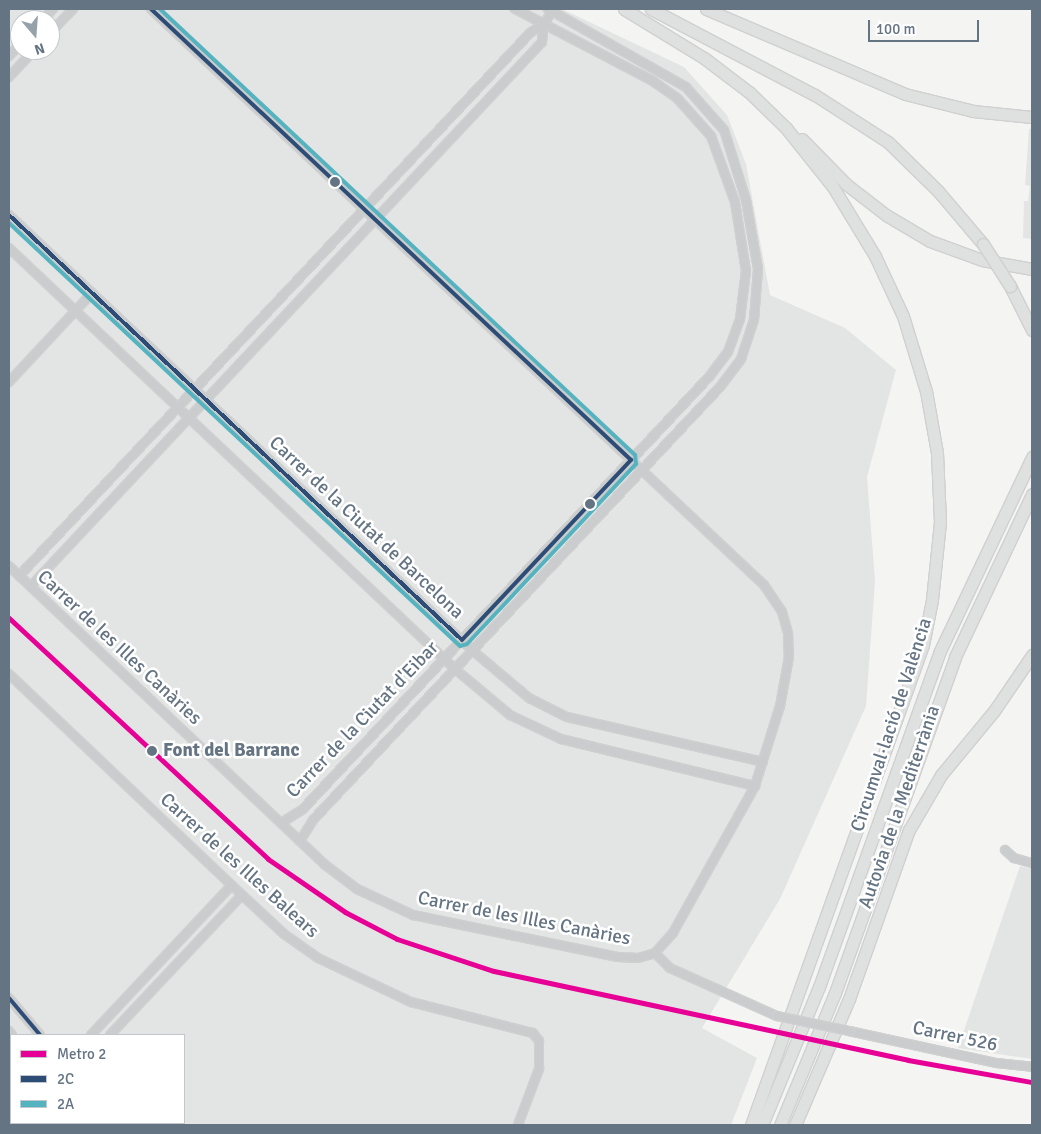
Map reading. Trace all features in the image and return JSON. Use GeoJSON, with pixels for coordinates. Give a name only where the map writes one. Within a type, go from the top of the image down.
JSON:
{"type":"FeatureCollection","features":[{"type":"Feature","properties":{"kind":"highway","name":"Circumval·lació de València"},"geometry":{"type":"LineString","coordinates":[[624,9],[704,58],[786,128],[833,187],[875,256],[903,316],[928,400],[937,453],[940,522],[932,600],[923,645],[751,1125]]}},
{"type":"Feature","properties":{"kind":"highway"},"geometry":{"type":"LineString","coordinates":[[650,9],[815,95],[888,142],[938,191],[983,244],[1010,286],[1032,330]]}},
{"type":"Feature","properties":{"kind":"highway"},"geometry":{"type":"LineString","coordinates":[[706,9],[905,94],[974,111],[1032,117]]}},
{"type":"Feature","properties":{"kind":"highway"},"geometry":{"type":"LineString","coordinates":[[786,128],[886,215],[930,241],[982,260],[1032,269]]}},
{"type":"Feature","properties":{"kind":"highway","name":"Autovia de la Mediterrània"},"geometry":{"type":"LineString","coordinates":[[762,1125],[819,987],[940,650],[1032,457]]}},
{"type":"Feature","properties":{"kind":"highway","name":"Autovia de la Mediterrània"},"geometry":{"type":"LineString","coordinates":[[780,1125],[835,993],[948,674],[1032,494]]}},
{"type":"Feature","properties":{"kind":"highway"},"geometry":{"type":"LineString","coordinates":[[795,1125],[821,1071],[909,830],[941,775],[994,711],[1032,655]]}},
{"type":"Feature","properties":{"kind":"street"},"geometry":{"type":"LineString","coordinates":[[60,23],[73,9]]}},
{"type":"Feature","properties":{"kind":"street"},"geometry":{"type":"LineString","coordinates":[[151,9],[764,585],[782,612],[788,633],[789,658],[764,762],[736,826],[673,933],[655,954]]}},
{"type":"Feature","properties":{"kind":"street","name":"Carrer de la Ciutat d'Eibar"},"geometry":{"type":"LineString","coordinates":[[280,823],[303,809],[631,460],[728,352],[740,319],[746,271],[735,202],[720,152],[697,116],[653,81],[515,9]]}},
{"type":"Feature","properties":{"kind":"street"},"geometry":{"type":"LineString","coordinates":[[31,586],[542,42],[544,24],[550,10]]}},
{"type":"Feature","properties":{"kind":"street","name":"Carrer de la Ciutat d'Eibar"},"geometry":{"type":"LineString","coordinates":[[300,841],[312,820],[720,387],[741,359],[754,320],[758,269],[746,200],[724,130],[686,88],[550,10]]}},
{"type":"Feature","properties":{"kind":"street"},"geometry":{"type":"LineString","coordinates":[[19,576],[530,33],[544,24]]}},
{"type":"Feature","properties":{"kind":"street"},"geometry":{"type":"LineString","coordinates":[[9,77],[25,60]]}},
{"type":"Feature","properties":{"kind":"street","name":"Carrer de la Ciutat de Barcelona"},"geometry":{"type":"LineString","coordinates":[[9,215],[472,650],[529,698],[567,717],[764,762]]}},
{"type":"Feature","properties":{"kind":"street"},"geometry":{"type":"LineString","coordinates":[[9,229],[16,222]]}},
{"type":"Feature","properties":{"kind":"street"},"geometry":{"type":"LineString","coordinates":[[9,248],[444,659],[510,715],[561,739],[755,786]]}},
{"type":"Feature","properties":{"kind":"street"},"geometry":{"type":"LineString","coordinates":[[9,382],[92,293]]}},
{"type":"Feature","properties":{"kind":"street","name":"Carrer de les Illes Canàries"},"geometry":{"type":"LineString","coordinates":[[9,566],[280,823],[357,889],[413,915],[618,957],[638,958],[655,954]]}},
{"type":"Feature","properties":{"kind":"street","name":"Carrer de les Illes Balears"},"geometry":{"type":"LineString","coordinates":[[9,674],[284,934],[362,981],[411,1002],[533,1033],[539,1041],[539,1069],[518,1125]]}},
{"type":"Feature","properties":{"kind":"street"},"geometry":{"type":"LineString","coordinates":[[1005,850],[1014,858],[1032,863]]}},
{"type":"Feature","properties":{"kind":"street"},"geometry":{"type":"LineString","coordinates":[[92,1034],[232,886]]}},
{"type":"Feature","properties":{"kind":"street"},"geometry":{"type":"LineString","coordinates":[[111,1034],[242,895]]}},
{"type":"Feature","properties":{"kind":"street","name":"Carrer 526"},"geometry":{"type":"LineString","coordinates":[[655,954],[670,968],[777,1016],[872,1034],[933,1050],[1032,1067]]}},
{"type":"Feature","properties":{"kind":"street"},"geometry":{"type":"LineString","coordinates":[[9,998],[39,1034]]}},
{"type":"Feature","properties":{"kind":"shaded area"},"geometry":{"type":"Polygon","coordinates":[[[9,9],[562,9],[684,67],[727,115],[746,164],[770,295],[845,328],[896,370],[867,477],[875,581],[866,706],[780,899],[702,1028],[757,1058],[731,1125],[9,1125],[9,9]]]}},
{"type":"Feature","properties":{"kind":"shaded area"},"geometry":{"type":"Polygon","coordinates":[[[1029,129],[1032,129],[1032,239],[1023,238],[1024,201],[1028,201],[1030,186],[1025,185],[1029,129]]]}},
{"type":"Feature","properties":{"kind":"shaded area"},"geometry":{"type":"Polygon","coordinates":[[[1020,866],[1032,869],[1032,1059],[958,1048],[1020,866]]]}},
{"type":"Feature","properties":{"kind":"metro line","name":"2"},"geometry":{"type":"LineString","coordinates":[[9,618],[268,859],[345,912],[397,939],[494,971],[908,1060],[1032,1082]]}},
{"type":"Feature","properties":{"kind":"transit line","name":"2C"},"geometry":{"type":"LineString","coordinates":[[9,215],[462,640],[631,460],[151,9]]}},
{"type":"Feature","properties":{"kind":"transit line","name":"2A"},"geometry":{"type":"LineString","coordinates":[[9,223],[460,646],[467,644],[636,464],[635,455],[160,9]]}},
{"type":"Feature","properties":{"kind":"transit line","name":"2C"},"geometry":{"type":"LineString","coordinates":[[9,998],[39,1034]]}},
{"type":"Feature","properties":{"kind":"place","name":"Font del Barranc"},"geometry":{"type":"Point","coordinates":[152,751]}}]}
